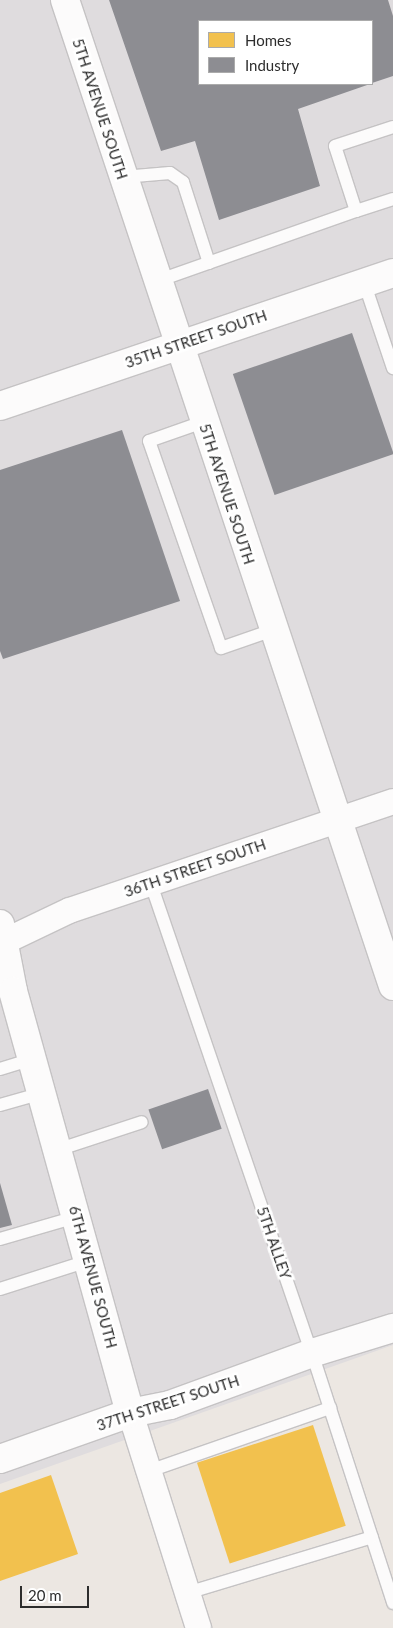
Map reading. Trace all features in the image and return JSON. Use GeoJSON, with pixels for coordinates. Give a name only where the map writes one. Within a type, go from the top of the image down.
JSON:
{"type":"FeatureCollection","features":[{"type":"Feature","properties":{"kind":"street","name":"5TH AVENUE SOUTH"},"geometry":{"type":"LineString","coordinates":[[65,0],[177,345],[393,986]]}},
{"type":"Feature","properties":{"kind":"street","name":"35TH STREET SOUTH"},"geometry":{"type":"LineString","coordinates":[[0,406],[393,272]]}},
{"type":"Feature","properties":{"kind":"street","name":"36TH STREET SOUTH"},"geometry":{"type":"LineString","coordinates":[[2,936],[70,910],[393,801]]}},
{"type":"Feature","properties":{"kind":"street","name":"6TH AVENUE SOUTH"},"geometry":{"type":"LineString","coordinates":[[2,936],[32,1059],[130,1413],[198,1628]]}},
{"type":"Feature","properties":{"kind":"street","name":"37TH STREET SOUTH"},"geometry":{"type":"LineString","coordinates":[[0,1459],[130,1413],[170,1405],[312,1353],[393,1328]]}},
{"type":"Feature","properties":{"kind":"lane"},"geometry":{"type":"LineString","coordinates":[[356,211],[335,146],[393,127]]}},
{"type":"Feature","properties":{"kind":"lane"},"geometry":{"type":"LineString","coordinates":[[122,177],[170,174],[183,182],[209,263]]}},
{"type":"Feature","properties":{"kind":"lane"},"geometry":{"type":"LineString","coordinates":[[157,281],[393,199]]}},
{"type":"Feature","properties":{"kind":"lane"},"geometry":{"type":"LineString","coordinates":[[364,282],[393,368]]}},
{"type":"Feature","properties":{"kind":"lane"},"geometry":{"type":"LineString","coordinates":[[203,422],[149,441],[221,648],[273,630]]}},
{"type":"Feature","properties":{"kind":"lane","name":"5TH ALLEY"},"geometry":{"type":"LineString","coordinates":[[151,884],[312,1353],[393,1603]]}},
{"type":"Feature","properties":{"kind":"lane"},"geometry":{"type":"LineString","coordinates":[[0,1070],[32,1059]]}},
{"type":"Feature","properties":{"kind":"lane"},"geometry":{"type":"LineString","coordinates":[[0,1105],[42,1093]]}},
{"type":"Feature","properties":{"kind":"lane"},"geometry":{"type":"LineString","coordinates":[[58,1150],[142,1122]]}},
{"type":"Feature","properties":{"kind":"lane"},"geometry":{"type":"LineString","coordinates":[[0,1239],[76,1217]]}},
{"type":"Feature","properties":{"kind":"lane"},"geometry":{"type":"LineString","coordinates":[[0,1289],[88,1261]]}},
{"type":"Feature","properties":{"kind":"lane"},"geometry":{"type":"LineString","coordinates":[[149,1471],[330,1408]]}},
{"type":"Feature","properties":{"kind":"lane"},"geometry":{"type":"LineString","coordinates":[[187,1593],[372,1537]]}},
{"type":"Feature","properties":{"kind":"shaded area"},"geometry":{"type":"Polygon","coordinates":[[[0,0],[393,0],[393,1345],[0,1484],[0,0]]]}},
{"type":"Feature","properties":{"kind":"building: Homes"},"geometry":{"type":"Polygon","coordinates":[[[313,1425],[346,1526],[230,1564],[197,1463],[313,1425]]]}},
{"type":"Feature","properties":{"kind":"building: Homes"},"geometry":{"type":"Polygon","coordinates":[[[51,1475],[78,1554],[0,1581],[0,1493],[51,1475]]]}},
{"type":"Feature","properties":{"kind":"building: Industry"},"geometry":{"type":"Polygon","coordinates":[[[109,0],[388,0],[393,16],[393,76],[373,83],[373,20],[198,20],[198,85],[367,85],[298,109],[320,186],[219,220],[195,141],[161,151],[109,0]]]}},
{"type":"Feature","properties":{"kind":"building: Industry"},"geometry":{"type":"Polygon","coordinates":[[[352,333],[393,454],[275,495],[233,374],[352,333]]]}},
{"type":"Feature","properties":{"kind":"building: Industry"},"geometry":{"type":"Polygon","coordinates":[[[122,430],[180,601],[3,659],[0,651],[0,470],[122,430]]]}},
{"type":"Feature","properties":{"kind":"building: Industry"},"geometry":{"type":"Polygon","coordinates":[[[208,1089],[222,1129],[162,1149],[148,1110],[208,1089]]]}},
{"type":"Feature","properties":{"kind":"building: Industry"},"geometry":{"type":"Polygon","coordinates":[[[0,1183],[12,1225],[0,1228],[0,1183]]]}}]}
